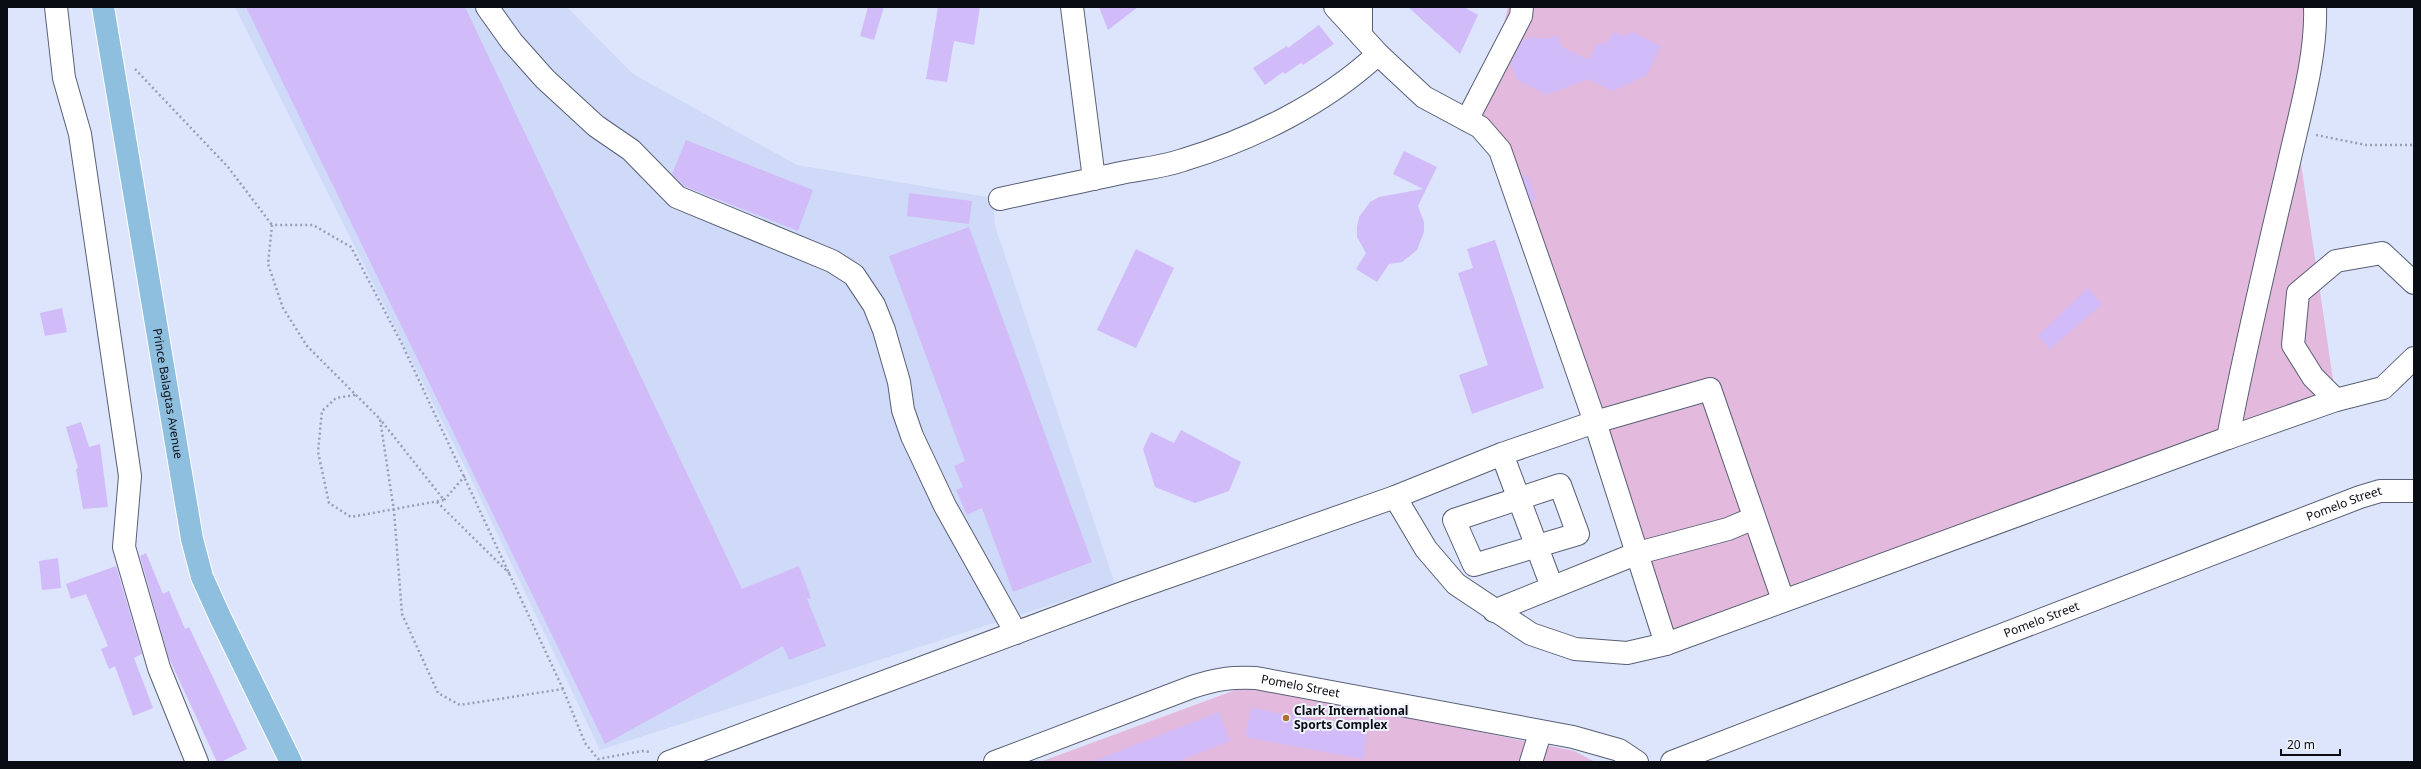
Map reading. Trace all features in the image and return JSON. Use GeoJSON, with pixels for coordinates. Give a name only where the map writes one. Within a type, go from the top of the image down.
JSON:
{"type":"FeatureCollection","features":[{"type":"Feature","properties":{"kind":"main road","name":"Prince Balagtas Avenue"},"geometry":{"type":"LineString","coordinates":[[103,7],[192,539],[202,576],[221,619],[291,762]]}},
{"type":"Feature","properties":{"kind":"street"},"geometry":{"type":"LineString","coordinates":[[56,7],[64,78],[80,134],[130,476],[124,547],[159,668],[197,762]]}},
{"type":"Feature","properties":{"kind":"street"},"geometry":{"type":"LineString","coordinates":[[487,7],[512,42],[545,79],[591,121],[631,150],[676,197],[832,261],[854,275],[874,305],[884,330],[898,382],[903,410],[934,485],[1016,633]]}},
{"type":"Feature","properties":{"kind":"street"},"geometry":{"type":"LineString","coordinates":[[1072,7],[1094,179]]}},
{"type":"Feature","properties":{"kind":"street"},"geometry":{"type":"LineString","coordinates":[[1335,7],[1378,54],[1424,97],[1480,127],[1500,150],[1595,422],[1666,644]]}},
{"type":"Feature","properties":{"kind":"street"},"geometry":{"type":"LineString","coordinates":[[1360,35],[1361,7]]}},
{"type":"Feature","properties":{"kind":"street"},"geometry":{"type":"LineString","coordinates":[[1467,120],[1522,16],[1522,7]]}},
{"type":"Feature","properties":{"kind":"street"},"geometry":{"type":"LineString","coordinates":[[2228,438],[2241,370],[2296,130],[2316,33],[2315,7]]}},
{"type":"Feature","properties":{"kind":"street"},"geometry":{"type":"LineString","coordinates":[[1000,198],[1182,161],[1240,140],[1285,118],[1333,90],[1359,72],[1378,54]]}},
{"type":"Feature","properties":{"kind":"street"},"geometry":{"type":"LineString","coordinates":[[2336,400],[2313,377],[2293,345],[2298,293],[2336,261],[2382,253],[2414,283]]}},
{"type":"Feature","properties":{"kind":"street"},"geometry":{"type":"LineString","coordinates":[[1394,497],[1426,549],[1456,584],[1494,611],[1531,634],[1575,649],[1627,653],[1666,644],[2228,438],[2336,400],[2383,388],[2414,358]]}},
{"type":"Feature","properties":{"kind":"street"},"geometry":{"type":"LineString","coordinates":[[678,759],[1016,633],[1394,497],[1502,454],[1595,422],[1710,389],[1783,600]]}},
{"type":"Feature","properties":{"kind":"street"},"geometry":{"type":"LineString","coordinates":[[1502,454],[1552,587]]}},
{"type":"Feature","properties":{"kind":"street"},"geometry":{"type":"LineString","coordinates":[[1560,485],[1578,534],[1537,548],[1474,565],[1454,520],[1519,500],[1560,485]]}},
{"type":"Feature","properties":{"kind":"street","name":"Pomelo Street"},"geometry":{"type":"LineString","coordinates":[[1672,762],[2360,496],[2380,491],[2414,491]]}},
{"type":"Feature","properties":{"kind":"street"},"geometry":{"type":"LineString","coordinates":[[1494,611],[1638,553],[1728,529],[1754,518]]}},
{"type":"Feature","properties":{"kind":"street","name":"Pomelo Street"},"geometry":{"type":"LineString","coordinates":[[995,762],[1192,686],[1223,677],[1256,678],[1595,743],[1620,750],[1637,762]]}},
{"type":"Feature","properties":{"kind":"street"},"geometry":{"type":"LineString","coordinates":[[1531,762],[1540,733]]}},
{"type":"Feature","properties":{"kind":"path"},"geometry":{"type":"LineString","coordinates":[[130,64],[228,167],[272,225],[268,264],[283,308],[306,346],[380,418],[444,500]]}},
{"type":"Feature","properties":{"kind":"path"},"geometry":{"type":"LineString","coordinates":[[2296,130],[2366,145],[2414,145]]}},
{"type":"Feature","properties":{"kind":"path"},"geometry":{"type":"LineString","coordinates":[[272,225],[313,225],[351,247],[402,344],[465,476],[563,689],[585,743],[598,759],[642,751],[678,759]]}},
{"type":"Feature","properties":{"kind":"path"},"geometry":{"type":"LineString","coordinates":[[355,395],[336,398],[322,411],[318,452],[329,503],[351,517],[394,511],[444,500],[465,476]]}},
{"type":"Feature","properties":{"kind":"path"},"geometry":{"type":"LineString","coordinates":[[380,418],[394,511],[402,614],[438,693],[460,705],[563,689]]}},
{"type":"Feature","properties":{"kind":"path"},"geometry":{"type":"LineString","coordinates":[[437,502],[511,576]]}},
{"type":"Feature","properties":{"kind":"shaded area"},"geometry":{"type":"Polygon","coordinates":[[[235,7],[567,7],[633,74],[797,165],[993,198],[995,226],[1115,584],[600,750],[473,483],[235,7]]]}},
{"type":"Feature","properties":{"kind":"shaded area"},"geometry":{"type":"Polygon","coordinates":[[[1508,7],[2315,7],[2296,130],[2336,400],[1666,644],[1480,127],[1508,7]]]}},
{"type":"Feature","properties":{"kind":"shaded area","name":"Clark International Sports Complex"},"geometry":{"type":"Polygon","coordinates":[[[1249,685],[1574,751],[1595,762],[1040,762],[1249,685]]]}},
{"type":"Feature","properties":{"kind":"building"},"geometry":{"type":"Polygon","coordinates":[[[246,7],[465,7],[742,589],[799,566],[811,598],[807,599],[826,646],[789,660],[783,646],[605,744],[246,7]]]}},
{"type":"Feature","properties":{"kind":"building"},"geometry":{"type":"Polygon","coordinates":[[[868,7],[884,7],[874,40],[860,36],[868,7]]]}},
{"type":"Feature","properties":{"kind":"building"},"geometry":{"type":"Polygon","coordinates":[[[938,7],[980,7],[974,45],[954,41],[947,82],[926,79],[938,7]]]}},
{"type":"Feature","properties":{"kind":"building"},"geometry":{"type":"Polygon","coordinates":[[[1099,7],[1138,7],[1108,30],[1099,7]]]}},
{"type":"Feature","properties":{"kind":"building"},"geometry":{"type":"Polygon","coordinates":[[[1408,7],[1464,7],[1478,15],[1460,54],[1408,7]]]}},
{"type":"Feature","properties":{"kind":"building"},"geometry":{"type":"Polygon","coordinates":[[[1319,25],[1334,44],[1303,65],[1301,63],[1285,74],[1283,72],[1265,85],[1253,68],[1287,46],[1288,48],[1319,25]]]}},
{"type":"Feature","properties":{"kind":"building"},"geometry":{"type":"Polygon","coordinates":[[[1614,32],[1622,36],[1633,32],[1661,46],[1647,75],[1613,91],[1588,79],[1547,95],[1517,80],[1511,63],[1522,41],[1532,37],[1547,39],[1557,35],[1562,47],[1589,60],[1596,45],[1606,43],[1614,32]]]}},
{"type":"Feature","properties":{"kind":"building"},"geometry":{"type":"Polygon","coordinates":[[[686,140],[813,190],[798,231],[684,186],[672,174],[686,140]]]}},
{"type":"Feature","properties":{"kind":"building"},"geometry":{"type":"Polygon","coordinates":[[[1404,151],[1437,167],[1418,206],[1424,222],[1424,232],[1417,250],[1402,262],[1389,264],[1377,282],[1356,269],[1366,253],[1357,237],[1359,217],[1370,202],[1379,197],[1423,189],[1393,174],[1404,151]]]}},
{"type":"Feature","properties":{"kind":"building"},"geometry":{"type":"Polygon","coordinates":[[[1528,175],[1536,200],[1531,202],[1523,177],[1528,175]]]}},
{"type":"Feature","properties":{"kind":"building"},"geometry":{"type":"Polygon","coordinates":[[[909,193],[972,201],[969,224],[907,216],[909,193]]]}},
{"type":"Feature","properties":{"kind":"building"},"geometry":{"type":"Polygon","coordinates":[[[969,227],[1092,562],[1013,592],[982,508],[967,515],[956,490],[963,487],[954,466],[965,461],[889,256],[969,227]]]}},
{"type":"Feature","properties":{"kind":"building"},"geometry":{"type":"Polygon","coordinates":[[[1495,240],[1544,388],[1472,414],[1459,375],[1488,365],[1458,273],[1473,268],[1467,249],[1495,240]]]}},
{"type":"Feature","properties":{"kind":"building"},"geometry":{"type":"Polygon","coordinates":[[[1136,249],[1174,268],[1136,348],[1097,330],[1136,249]]]}},
{"type":"Feature","properties":{"kind":"building"},"geometry":{"type":"Polygon","coordinates":[[[2088,288],[2102,304],[2050,349],[2038,336],[2088,288]]]}},
{"type":"Feature","properties":{"kind":"building"},"geometry":{"type":"Polygon","coordinates":[[[62,308],[67,332],[45,336],[40,313],[62,308]]]}},
{"type":"Feature","properties":{"kind":"building"},"geometry":{"type":"Polygon","coordinates":[[[81,422],[89,447],[100,444],[108,507],[83,509],[76,469],[78,468],[66,427],[81,422]]]}},
{"type":"Feature","properties":{"kind":"building"},"geometry":{"type":"Polygon","coordinates":[[[1181,430],[1241,462],[1229,491],[1195,503],[1155,487],[1143,449],[1151,432],[1174,443],[1181,430]]]}},
{"type":"Feature","properties":{"kind":"building"},"geometry":{"type":"Polygon","coordinates":[[[146,553],[163,594],[169,591],[185,629],[189,627],[247,749],[221,762],[217,762],[168,656],[140,556],[146,553]]]}},
{"type":"Feature","properties":{"kind":"building"},"geometry":{"type":"Polygon","coordinates":[[[58,558],[61,588],[42,590],[39,561],[58,558]]]}},
{"type":"Feature","properties":{"kind":"building"},"geometry":{"type":"Polygon","coordinates":[[[116,566],[142,654],[134,658],[153,708],[133,716],[115,666],[109,669],[101,649],[108,646],[86,594],[71,599],[66,584],[116,566]]]}},
{"type":"Feature","properties":{"kind":"building"},"geometry":{"type":"Polygon","coordinates":[[[1251,708],[1368,730],[1363,759],[1245,737],[1251,708]]]}},
{"type":"Feature","properties":{"kind":"building"},"geometry":{"type":"Polygon","coordinates":[[[1219,712],[1230,741],[1176,762],[1091,762],[1219,712]]]}},
{"type":"Feature","properties":{"kind":"place","name":"Clark International Sports Complex"},"geometry":{"type":"Point","coordinates":[1286,718]}}]}
